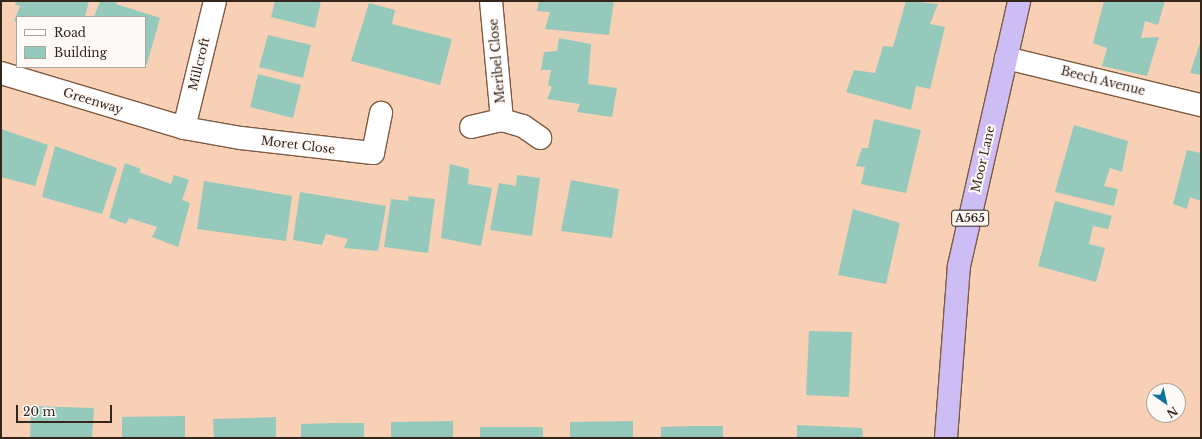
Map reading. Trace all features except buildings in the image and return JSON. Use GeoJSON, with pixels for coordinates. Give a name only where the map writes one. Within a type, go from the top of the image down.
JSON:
{"type":"FeatureCollection","features":[{"type":"Feature","properties":{"kind":"highway","name":"Moor Lane"},"geometry":{"type":"LineString","coordinates":[[946,438],[959,266],[1019,1]]}},
{"type":"Feature","properties":{"kind":"street","name":"Millcroft"},"geometry":{"type":"LineString","coordinates":[[184,128],[215,1]]}},
{"type":"Feature","properties":{"kind":"street","name":"Meribel Close"},"geometry":{"type":"LineString","coordinates":[[491,1],[502,120]]}},
{"type":"Feature","properties":{"kind":"street","name":"Beech Avenue"},"geometry":{"type":"LineString","coordinates":[[1006,58],[1201,105]]}},
{"type":"Feature","properties":{"kind":"street","name":"Greenway"},"geometry":{"type":"LineString","coordinates":[[1,73],[184,128]]}},
{"type":"Feature","properties":{"kind":"street","name":"Moret Close"},"geometry":{"type":"LineString","coordinates":[[184,128],[241,138],[373,153],[381,114]]}},
{"type":"Feature","properties":{"kind":"street"},"geometry":{"type":"LineString","coordinates":[[471,127],[502,120],[523,126],[540,138]]}}]}
